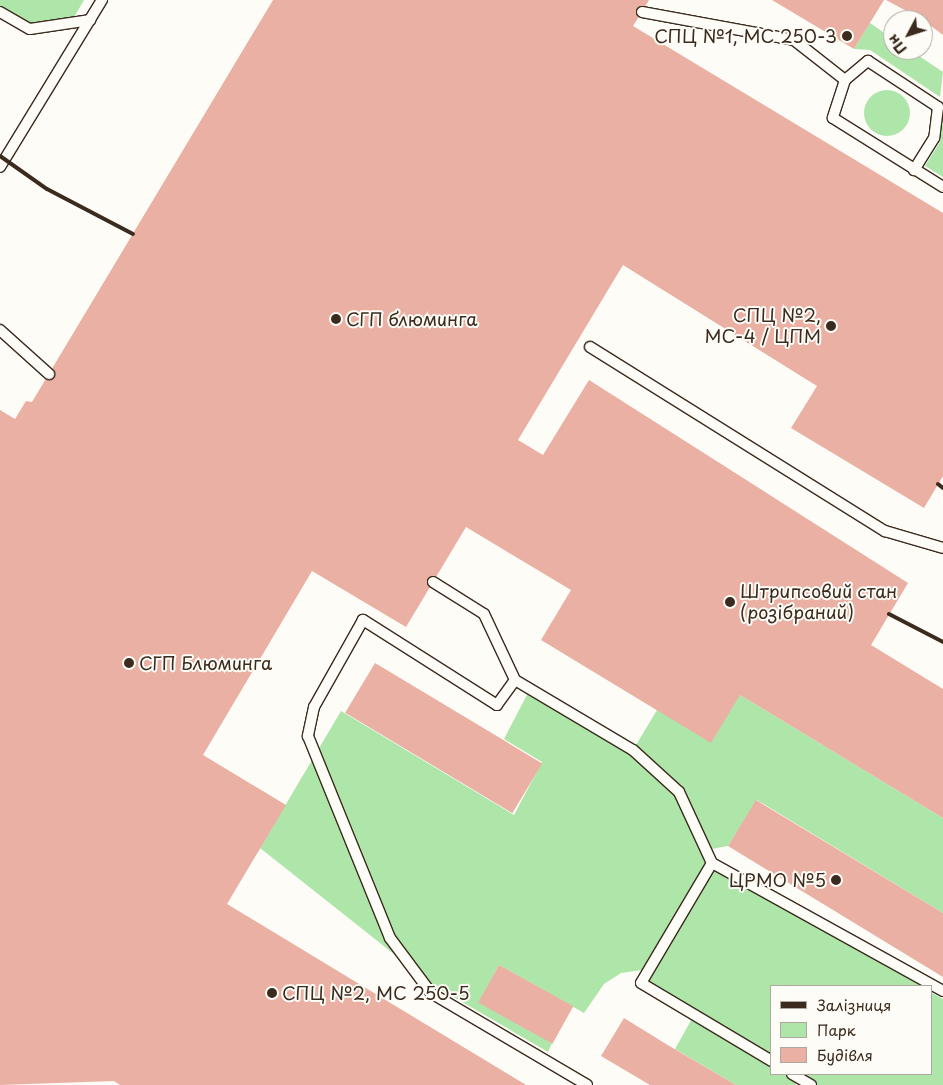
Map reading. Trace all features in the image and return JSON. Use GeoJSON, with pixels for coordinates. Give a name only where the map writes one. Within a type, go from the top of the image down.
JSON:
{"type":"FeatureCollection","features":[{"type":"Feature","properties":{"kind":"lane"},"geometry":{"type":"LineString","coordinates":[[0,167],[102,0]]}},
{"type":"Feature","properties":{"kind":"lane"},"geometry":{"type":"LineString","coordinates":[[0,12],[30,29],[90,20]]}},
{"type":"Feature","properties":{"kind":"lane"},"geometry":{"type":"LineString","coordinates":[[642,12],[794,40],[845,80]]}},
{"type":"Feature","properties":{"kind":"lane"},"geometry":{"type":"LineString","coordinates":[[914,170],[934,138],[940,103],[868,61],[845,80],[833,118],[914,170],[943,187]]}},
{"type":"Feature","properties":{"kind":"lane"},"geometry":{"type":"LineString","coordinates":[[0,330],[49,374]]}},
{"type":"Feature","properties":{"kind":"lane"},"geometry":{"type":"LineString","coordinates":[[590,347],[885,531],[943,548]]}},
{"type":"Feature","properties":{"kind":"lane"},"geometry":{"type":"LineString","coordinates":[[433,582],[484,614],[515,680],[633,750],[679,792],[712,863],[932,985]]}},
{"type":"Feature","properties":{"kind":"lane"},"geometry":{"type":"LineString","coordinates":[[515,680],[497,705],[364,620],[314,707],[308,736],[390,938],[431,993],[587,1085]]}},
{"type":"Feature","properties":{"kind":"lane"},"geometry":{"type":"LineString","coordinates":[[712,863],[641,983],[770,1060]]}},
{"type":"Feature","properties":{"kind":"lane"},"geometry":{"type":"LineString","coordinates":[[794,1075],[811,1085]]}},
{"type":"Feature","properties":{"kind":"green space"},"geometry":{"type":"Polygon","coordinates":[[[0,0],[84,0],[69,26],[30,29],[0,12],[0,0]]]}},
{"type":"Feature","properties":{"kind":"green space"},"geometry":{"type":"Polygon","coordinates":[[[870,23],[883,32],[883,59],[870,50],[854,49],[870,23]]]}},
{"type":"Feature","properties":{"kind":"green space"},"geometry":{"type":"Polygon","coordinates":[[[885,60],[925,60],[943,72],[940,97],[885,60]]]}},
{"type":"Feature","properties":{"kind":"green space"},"geometry":{"type":"Polygon","coordinates":[[[887,90],[900,94],[906,100],[910,113],[906,126],[900,132],[887,136],[874,132],[868,126],[864,113],[868,100],[874,94],[887,90]]]}},
{"type":"Feature","properties":{"kind":"green space"},"geometry":{"type":"Polygon","coordinates":[[[943,117],[943,177],[925,166],[940,142],[943,117]]]}},
{"type":"Feature","properties":{"kind":"green space"},"geometry":{"type":"Polygon","coordinates":[[[530,689],[633,750],[657,710],[740,695],[943,818],[943,913],[757,800],[728,846],[706,850],[712,863],[919,985],[770,985],[770,1075],[933,1075],[933,994],[943,999],[943,1085],[811,1085],[799,1078],[795,1085],[736,1085],[675,1049],[694,1015],[641,983],[649,969],[621,973],[604,984],[584,1013],[499,965],[479,1002],[552,1043],[548,1052],[433,985],[260,848],[341,711],[514,815],[542,762],[504,739],[530,689]]]}},
{"type":"Feature","properties":{"kind":"building"},"geometry":{"type":"Polygon","coordinates":[[[273,0],[649,0],[633,26],[943,213],[943,476],[924,508],[791,428],[817,386],[623,265],[518,440],[543,455],[589,380],[908,583],[871,645],[943,689],[943,818],[740,695],[711,743],[541,640],[571,590],[466,527],[406,627],[312,571],[203,755],[286,805],[227,904],[526,1085],[120,1085],[114,1081],[0,1085],[0,410],[15,419],[26,401],[32,402],[273,0]]]}},
{"type":"Feature","properties":{"kind":"building","name":"СПЦ №1, МС 250-3"},"geometry":{"type":"Polygon","coordinates":[[[772,0],[884,0],[854,49],[772,0]]]}},
{"type":"Feature","properties":{"kind":"building"},"geometry":{"type":"Polygon","coordinates":[[[886,0],[943,0],[943,35],[933,28],[933,10],[904,10],[886,0]]]}},
{"type":"Feature","properties":{"kind":"building"},"geometry":{"type":"Polygon","coordinates":[[[375,663],[542,763],[512,813],[345,713],[375,663]]]}},
{"type":"Feature","properties":{"kind":"building","name":"ЦРМО №5"},"geometry":{"type":"Polygon","coordinates":[[[756,800],[943,913],[943,977],[728,846],[756,800]]]}},
{"type":"Feature","properties":{"kind":"building"},"geometry":{"type":"Polygon","coordinates":[[[499,965],[573,1006],[552,1044],[478,1003],[499,965]]]}},
{"type":"Feature","properties":{"kind":"building"},"geometry":{"type":"Polygon","coordinates":[[[624,1018],[736,1085],[650,1085],[601,1056],[624,1018]]]}},
{"type":"Feature","properties":{"kind":"railway"},"geometry":{"type":"LineString","coordinates":[[0,156],[47,189],[133,234]]}},
{"type":"Feature","properties":{"kind":"railway"},"geometry":{"type":"LineString","coordinates":[[938,484],[943,488]]}},
{"type":"Feature","properties":{"kind":"railway"},"geometry":{"type":"LineString","coordinates":[[889,614],[943,642]]}},
{"type":"Feature","properties":{"kind":"place","name":"СПЦ №1, МС 250-3"},"geometry":{"type":"Point","coordinates":[847,36]}},
{"type":"Feature","properties":{"kind":"place","name":"СГП блюминга"},"geometry":{"type":"Point","coordinates":[336,319]}},
{"type":"Feature","properties":{"kind":"place","name":"СПЦ №2, МС-4 / ЦПМ"},"geometry":{"type":"Point","coordinates":[831,326]}},
{"type":"Feature","properties":{"kind":"place","name":"Штрипсовий стан (розібраний)"},"geometry":{"type":"Point","coordinates":[730,602]}},
{"type":"Feature","properties":{"kind":"place","name":"СГП Блюминга"},"geometry":{"type":"Point","coordinates":[129,663]}},
{"type":"Feature","properties":{"kind":"place","name":"ЦРМО №5"},"geometry":{"type":"Point","coordinates":[836,880]}},
{"type":"Feature","properties":{"kind":"place","name":"СПЦ №2, МС 250-5"},"geometry":{"type":"Point","coordinates":[272,993]}}]}
